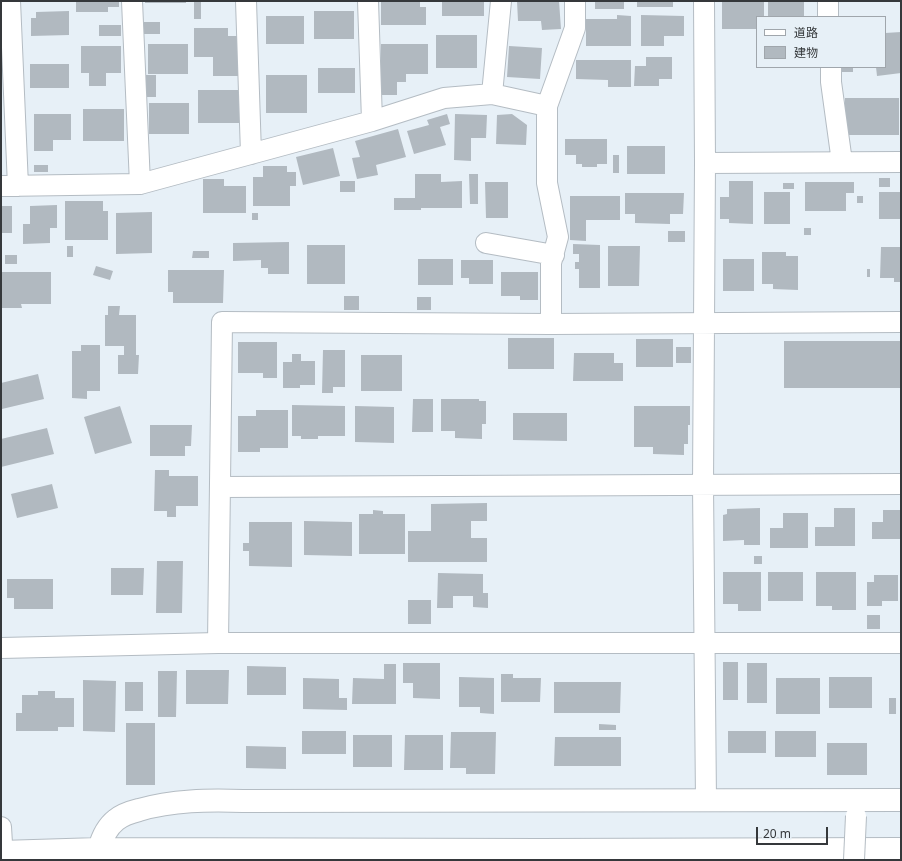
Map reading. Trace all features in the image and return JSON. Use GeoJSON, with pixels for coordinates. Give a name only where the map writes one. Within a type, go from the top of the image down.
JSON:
{"type":"FeatureCollection","features":[{"type":"Feature","properties":{"kind":"main road"},"geometry":{"type":"LineString","coordinates":[[101,854],[103,836],[116,820],[129,813],[153,806],[175,802],[210,800],[706,801],[856,808],[901,800]]}},
{"type":"Feature","properties":{"kind":"main road"},"geometry":{"type":"LineString","coordinates":[[2,854],[901,849]]}},
{"type":"Feature","properties":{"kind":"street"},"geometry":{"type":"LineString","coordinates":[[10,1],[10,186],[140,184],[372,121],[444,98],[492,94],[546,106]]}},
{"type":"Feature","properties":{"kind":"street"},"geometry":{"type":"LineString","coordinates":[[132,1],[140,184]]}},
{"type":"Feature","properties":{"kind":"street"},"geometry":{"type":"LineString","coordinates":[[246,1],[251,154]]}},
{"type":"Feature","properties":{"kind":"street"},"geometry":{"type":"LineString","coordinates":[[368,1],[372,121]]}},
{"type":"Feature","properties":{"kind":"street"},"geometry":{"type":"LineString","coordinates":[[492,94],[501,1]]}},
{"type":"Feature","properties":{"kind":"street"},"geometry":{"type":"LineString","coordinates":[[551,324],[551,263],[558,237],[546,183],[546,106],[575,28],[575,1]]}},
{"type":"Feature","properties":{"kind":"street"},"geometry":{"type":"LineString","coordinates":[[704,1],[705,163],[703,485],[706,801]]}},
{"type":"Feature","properties":{"kind":"street"},"geometry":{"type":"LineString","coordinates":[[828,1],[828,16]]}},
{"type":"Feature","properties":{"kind":"street"},"geometry":{"type":"LineString","coordinates":[[831,68],[831,82],[842,162]]}},
{"type":"Feature","properties":{"kind":"street"},"geometry":{"type":"LineString","coordinates":[[705,163],[901,162]]}},
{"type":"Feature","properties":{"kind":"street"},"geometry":{"type":"LineString","coordinates":[[486,243],[554,255]]}},
{"type":"Feature","properties":{"kind":"street"},"geometry":{"type":"LineString","coordinates":[[218,643],[222,322],[551,324],[901,322]]}},
{"type":"Feature","properties":{"kind":"street"},"geometry":{"type":"LineString","coordinates":[[221,487],[901,484]]}},
{"type":"Feature","properties":{"kind":"street"},"geometry":{"type":"LineString","coordinates":[[1,648],[218,643],[901,643]]}},
{"type":"Feature","properties":{"kind":"street"},"geometry":{"type":"LineString","coordinates":[[854,860],[856,808]]}},
{"type":"Feature","properties":{"kind":"street"},"geometry":{"type":"LineString","coordinates":[[1,827],[2,854]]}},
{"type":"Feature","properties":{"kind":"building"},"geometry":{"type":"Polygon","coordinates":[[[76,1],[119,1],[119,7],[108,7],[108,12],[76,12],[76,1]]]}},
{"type":"Feature","properties":{"kind":"building"},"geometry":{"type":"Polygon","coordinates":[[[145,1],[186,1],[186,3],[145,3],[145,1]]]}},
{"type":"Feature","properties":{"kind":"building"},"geometry":{"type":"Polygon","coordinates":[[[194,1],[201,1],[201,19],[194,19],[194,1]]]}},
{"type":"Feature","properties":{"kind":"building"},"geometry":{"type":"Polygon","coordinates":[[[381,1],[420,1],[420,7],[426,7],[426,25],[381,25],[381,1]]]}},
{"type":"Feature","properties":{"kind":"building"},"geometry":{"type":"Polygon","coordinates":[[[442,1],[484,1],[484,16],[442,16],[442,1]]]}},
{"type":"Feature","properties":{"kind":"building"},"geometry":{"type":"Polygon","coordinates":[[[517,1],[559,1],[561,29],[542,30],[541,21],[518,21],[517,1]]]}},
{"type":"Feature","properties":{"kind":"building"},"geometry":{"type":"Polygon","coordinates":[[[595,1],[624,1],[624,9],[595,9],[595,1]]]}},
{"type":"Feature","properties":{"kind":"building"},"geometry":{"type":"Polygon","coordinates":[[[637,1],[673,1],[673,7],[637,7],[637,1]]]}},
{"type":"Feature","properties":{"kind":"building"},"geometry":{"type":"Polygon","coordinates":[[[722,1],[764,1],[764,16],[756,16],[756,29],[722,29],[722,1]]]}},
{"type":"Feature","properties":{"kind":"building"},"geometry":{"type":"Polygon","coordinates":[[[768,1],[804,1],[804,16],[768,16],[768,1]]]}},
{"type":"Feature","properties":{"kind":"building"},"geometry":{"type":"Polygon","coordinates":[[[69,11],[69,35],[31,36],[31,18],[36,18],[36,12],[69,11]]]}},
{"type":"Feature","properties":{"kind":"building"},"geometry":{"type":"Polygon","coordinates":[[[314,11],[354,11],[354,39],[314,39],[314,11]]]}},
{"type":"Feature","properties":{"kind":"building"},"geometry":{"type":"Polygon","coordinates":[[[617,15],[631,16],[631,46],[586,46],[586,19],[617,19],[617,15]]]}},
{"type":"Feature","properties":{"kind":"building"},"geometry":{"type":"Polygon","coordinates":[[[641,15],[684,16],[684,36],[664,36],[664,46],[641,46],[641,15]]]}},
{"type":"Feature","properties":{"kind":"building"},"geometry":{"type":"Polygon","coordinates":[[[266,16],[304,16],[304,44],[266,44],[266,16]]]}},
{"type":"Feature","properties":{"kind":"building"},"geometry":{"type":"Polygon","coordinates":[[[144,22],[160,22],[160,34],[144,34],[144,22]]]}},
{"type":"Feature","properties":{"kind":"building"},"geometry":{"type":"Polygon","coordinates":[[[99,25],[121,25],[121,36],[99,36],[99,25]]]}},
{"type":"Feature","properties":{"kind":"building"},"geometry":{"type":"Polygon","coordinates":[[[194,28],[228,28],[228,36],[239,36],[239,76],[213,76],[213,57],[194,57],[194,28]]]}},
{"type":"Feature","properties":{"kind":"building"},"geometry":{"type":"Polygon","coordinates":[[[901,32],[901,73],[877,76],[876,68],[886,68],[886,33],[901,32]]]}},
{"type":"Feature","properties":{"kind":"building"},"geometry":{"type":"Polygon","coordinates":[[[436,35],[477,35],[477,68],[436,68],[436,35]]]}},
{"type":"Feature","properties":{"kind":"building"},"geometry":{"type":"Polygon","coordinates":[[[148,44],[188,44],[188,74],[148,74],[148,44]]]}},
{"type":"Feature","properties":{"kind":"building"},"geometry":{"type":"Polygon","coordinates":[[[381,44],[428,44],[428,74],[406,74],[406,82],[397,82],[397,95],[381,95],[381,44]]]}},
{"type":"Feature","properties":{"kind":"building"},"geometry":{"type":"Polygon","coordinates":[[[81,46],[121,46],[121,73],[106,73],[106,86],[89,86],[89,73],[81,73],[81,46]]]}},
{"type":"Feature","properties":{"kind":"building"},"geometry":{"type":"Polygon","coordinates":[[[509,46],[542,48],[540,79],[507,77],[509,46]]]}},
{"type":"Feature","properties":{"kind":"building"},"geometry":{"type":"Polygon","coordinates":[[[646,57],[672,57],[672,79],[659,79],[659,86],[634,86],[635,66],[646,66],[646,57]]]}},
{"type":"Feature","properties":{"kind":"building"},"geometry":{"type":"Polygon","coordinates":[[[576,60],[631,60],[631,87],[608,87],[608,80],[576,79],[576,60]]]}},
{"type":"Feature","properties":{"kind":"building"},"geometry":{"type":"Polygon","coordinates":[[[30,64],[69,64],[69,88],[30,88],[30,64]]]}},
{"type":"Feature","properties":{"kind":"building"},"geometry":{"type":"Polygon","coordinates":[[[318,68],[355,68],[355,93],[318,93],[318,68]]]}},
{"type":"Feature","properties":{"kind":"building"},"geometry":{"type":"Polygon","coordinates":[[[842,68],[853,68],[853,72],[841,72],[842,68]]]}},
{"type":"Feature","properties":{"kind":"building"},"geometry":{"type":"Polygon","coordinates":[[[145,75],[156,75],[156,97],[145,97],[145,75]]]}},
{"type":"Feature","properties":{"kind":"building"},"geometry":{"type":"Polygon","coordinates":[[[266,75],[307,75],[307,113],[266,113],[266,75]]]}},
{"type":"Feature","properties":{"kind":"building"},"geometry":{"type":"Polygon","coordinates":[[[198,90],[239,90],[239,123],[198,123],[198,90]]]}},
{"type":"Feature","properties":{"kind":"building"},"geometry":{"type":"Polygon","coordinates":[[[845,98],[899,98],[899,135],[845,135],[845,98]]]}},
{"type":"Feature","properties":{"kind":"building"},"geometry":{"type":"Polygon","coordinates":[[[149,103],[189,103],[189,134],[149,134],[149,103]]]}},
{"type":"Feature","properties":{"kind":"building"},"geometry":{"type":"Polygon","coordinates":[[[83,109],[124,109],[124,141],[83,141],[83,109]]]}},
{"type":"Feature","properties":{"kind":"building"},"geometry":{"type":"Polygon","coordinates":[[[34,114],[71,114],[71,140],[53,140],[53,151],[34,151],[34,114]]]}},
{"type":"Feature","properties":{"kind":"building"},"geometry":{"type":"Polygon","coordinates":[[[447,114],[450,124],[440,127],[446,145],[414,154],[407,131],[429,125],[427,120],[447,114]]]}},
{"type":"Feature","properties":{"kind":"building"},"geometry":{"type":"Polygon","coordinates":[[[455,114],[487,115],[486,138],[471,138],[471,161],[454,160],[455,114]]]}},
{"type":"Feature","properties":{"kind":"building"},"geometry":{"type":"Polygon","coordinates":[[[512,114],[527,125],[526,145],[496,144],[497,115],[512,114]]]}},
{"type":"Feature","properties":{"kind":"building"},"geometry":{"type":"Polygon","coordinates":[[[398,129],[406,157],[376,165],[378,175],[357,179],[352,158],[360,157],[355,141],[398,129]]]}},
{"type":"Feature","properties":{"kind":"building"},"geometry":{"type":"Polygon","coordinates":[[[565,139],[607,139],[607,164],[597,164],[597,167],[582,167],[582,164],[576,164],[576,155],[565,155],[565,139]]]}},
{"type":"Feature","properties":{"kind":"building"},"geometry":{"type":"Polygon","coordinates":[[[627,146],[665,146],[665,174],[627,174],[627,146]]]}},
{"type":"Feature","properties":{"kind":"building"},"geometry":{"type":"Polygon","coordinates":[[[333,148],[340,176],[303,185],[296,157],[333,148]]]}},
{"type":"Feature","properties":{"kind":"building"},"geometry":{"type":"Polygon","coordinates":[[[613,155],[619,155],[619,173],[613,173],[613,155]]]}},
{"type":"Feature","properties":{"kind":"building"},"geometry":{"type":"Polygon","coordinates":[[[34,165],[48,165],[48,172],[34,172],[34,165]]]}},
{"type":"Feature","properties":{"kind":"building"},"geometry":{"type":"Polygon","coordinates":[[[263,166],[287,166],[287,172],[296,172],[296,186],[290,186],[290,206],[253,206],[253,177],[263,177],[263,166]]]}},
{"type":"Feature","properties":{"kind":"building"},"geometry":{"type":"Polygon","coordinates":[[[415,174],[441,174],[441,182],[462,181],[462,208],[421,208],[421,210],[394,210],[394,198],[415,198],[415,174]]]}},
{"type":"Feature","properties":{"kind":"building"},"geometry":{"type":"Polygon","coordinates":[[[469,174],[478,174],[478,204],[470,204],[469,174]]]}},
{"type":"Feature","properties":{"kind":"building"},"geometry":{"type":"Polygon","coordinates":[[[879,178],[890,178],[890,187],[879,187],[879,178]]]}},
{"type":"Feature","properties":{"kind":"building"},"geometry":{"type":"Polygon","coordinates":[[[203,179],[224,179],[224,186],[246,186],[246,213],[203,213],[203,179]]]}},
{"type":"Feature","properties":{"kind":"building"},"geometry":{"type":"Polygon","coordinates":[[[340,181],[355,181],[355,192],[340,192],[340,181]]]}},
{"type":"Feature","properties":{"kind":"building"},"geometry":{"type":"Polygon","coordinates":[[[729,181],[753,181],[753,224],[729,223],[729,219],[720,219],[720,197],[729,197],[729,181]]]}},
{"type":"Feature","properties":{"kind":"building"},"geometry":{"type":"Polygon","coordinates":[[[485,182],[508,182],[508,218],[486,218],[485,182]]]}},
{"type":"Feature","properties":{"kind":"building"},"geometry":{"type":"Polygon","coordinates":[[[805,182],[854,182],[854,193],[846,193],[846,211],[805,211],[805,182]]]}},
{"type":"Feature","properties":{"kind":"building"},"geometry":{"type":"Polygon","coordinates":[[[783,183],[794,183],[794,189],[783,189],[783,183]]]}},
{"type":"Feature","properties":{"kind":"building"},"geometry":{"type":"Polygon","coordinates":[[[764,192],[790,192],[790,224],[764,224],[764,192]]]}},
{"type":"Feature","properties":{"kind":"building"},"geometry":{"type":"Polygon","coordinates":[[[879,192],[901,192],[901,219],[879,219],[879,192]]]}},
{"type":"Feature","properties":{"kind":"building"},"geometry":{"type":"Polygon","coordinates":[[[625,193],[684,193],[683,214],[670,214],[670,224],[635,223],[635,214],[625,214],[625,193]]]}},
{"type":"Feature","properties":{"kind":"building"},"geometry":{"type":"Polygon","coordinates":[[[570,196],[620,196],[620,220],[586,220],[586,241],[570,240],[570,196]]]}},
{"type":"Feature","properties":{"kind":"building"},"geometry":{"type":"Polygon","coordinates":[[[857,196],[863,196],[863,203],[857,203],[857,196]]]}},
{"type":"Feature","properties":{"kind":"building"},"geometry":{"type":"Polygon","coordinates":[[[65,201],[103,201],[103,211],[108,211],[108,240],[65,240],[65,201]]]}},
{"type":"Feature","properties":{"kind":"building"},"geometry":{"type":"Polygon","coordinates":[[[57,205],[57,228],[50,228],[50,243],[23,244],[23,224],[30,224],[30,206],[57,205]]]}},
{"type":"Feature","properties":{"kind":"building"},"geometry":{"type":"Polygon","coordinates":[[[1,206],[12,206],[12,233],[1,233],[1,206]]]}},
{"type":"Feature","properties":{"kind":"building"},"geometry":{"type":"Polygon","coordinates":[[[152,212],[152,253],[116,254],[116,213],[152,212]]]}},
{"type":"Feature","properties":{"kind":"building"},"geometry":{"type":"Polygon","coordinates":[[[252,213],[258,213],[258,220],[252,220],[252,213]]]}},
{"type":"Feature","properties":{"kind":"building"},"geometry":{"type":"Polygon","coordinates":[[[804,228],[811,228],[811,235],[804,235],[804,228]]]}},
{"type":"Feature","properties":{"kind":"building"},"geometry":{"type":"Polygon","coordinates":[[[668,231],[685,231],[685,242],[668,242],[668,231]]]}},
{"type":"Feature","properties":{"kind":"building"},"geometry":{"type":"Polygon","coordinates":[[[289,242],[289,274],[268,274],[268,268],[261,268],[261,260],[233,261],[233,243],[289,242]]]}},
{"type":"Feature","properties":{"kind":"building"},"geometry":{"type":"Polygon","coordinates":[[[573,244],[600,245],[600,288],[579,288],[579,269],[575,269],[575,262],[579,262],[579,254],[573,254],[573,244]]]}},
{"type":"Feature","properties":{"kind":"building"},"geometry":{"type":"Polygon","coordinates":[[[307,245],[345,245],[345,284],[307,284],[307,245]]]}},
{"type":"Feature","properties":{"kind":"building"},"geometry":{"type":"Polygon","coordinates":[[[67,246],[73,246],[73,257],[67,257],[67,246]]]}},
{"type":"Feature","properties":{"kind":"building"},"geometry":{"type":"Polygon","coordinates":[[[608,246],[640,246],[639,286],[608,286],[608,246]]]}},
{"type":"Feature","properties":{"kind":"building"},"geometry":{"type":"Polygon","coordinates":[[[881,247],[901,247],[901,282],[894,282],[894,278],[880,278],[881,247]]]}},
{"type":"Feature","properties":{"kind":"building"},"geometry":{"type":"Polygon","coordinates":[[[193,251],[209,251],[209,258],[192,258],[193,251]]]}},
{"type":"Feature","properties":{"kind":"building"},"geometry":{"type":"Polygon","coordinates":[[[762,252],[786,252],[786,256],[798,256],[798,290],[773,289],[773,284],[762,284],[762,252]]]}},
{"type":"Feature","properties":{"kind":"building"},"geometry":{"type":"Polygon","coordinates":[[[5,255],[17,255],[17,264],[5,264],[5,255]]]}},
{"type":"Feature","properties":{"kind":"building"},"geometry":{"type":"Polygon","coordinates":[[[418,259],[453,259],[453,285],[418,285],[418,259]]]}},
{"type":"Feature","properties":{"kind":"building"},"geometry":{"type":"Polygon","coordinates":[[[723,259],[754,259],[754,291],[723,291],[723,259]]]}},
{"type":"Feature","properties":{"kind":"building"},"geometry":{"type":"Polygon","coordinates":[[[461,260],[493,260],[493,284],[469,284],[469,278],[461,278],[461,260]]]}},
{"type":"Feature","properties":{"kind":"building"},"geometry":{"type":"Polygon","coordinates":[[[96,266],[113,271],[110,280],[93,275],[96,266]]]}},
{"type":"Feature","properties":{"kind":"building"},"geometry":{"type":"Polygon","coordinates":[[[867,269],[870,269],[870,277],[867,277],[867,269]]]}},
{"type":"Feature","properties":{"kind":"building"},"geometry":{"type":"Polygon","coordinates":[[[168,270],[224,270],[223,303],[173,303],[173,292],[168,292],[168,270]]]}},
{"type":"Feature","properties":{"kind":"building"},"geometry":{"type":"Polygon","coordinates":[[[1,272],[51,272],[51,304],[21,304],[22,308],[1,308],[1,272]]]}},
{"type":"Feature","properties":{"kind":"building"},"geometry":{"type":"Polygon","coordinates":[[[501,272],[538,272],[538,300],[520,300],[520,296],[501,296],[501,272]]]}},
{"type":"Feature","properties":{"kind":"building"},"geometry":{"type":"Polygon","coordinates":[[[344,296],[359,296],[359,310],[344,310],[344,296]]]}},
{"type":"Feature","properties":{"kind":"building"},"geometry":{"type":"Polygon","coordinates":[[[417,297],[431,297],[431,310],[417,310],[417,297]]]}},
{"type":"Feature","properties":{"kind":"building"},"geometry":{"type":"Polygon","coordinates":[[[108,306],[120,306],[119,315],[136,315],[136,355],[139,355],[138,374],[118,374],[118,355],[124,355],[124,346],[105,346],[105,315],[108,315],[108,306]]]}},
{"type":"Feature","properties":{"kind":"building"},"geometry":{"type":"Polygon","coordinates":[[[508,338],[554,338],[554,369],[508,369],[508,338]]]}},
{"type":"Feature","properties":{"kind":"building"},"geometry":{"type":"Polygon","coordinates":[[[636,339],[673,339],[673,367],[636,367],[636,339]]]}},
{"type":"Feature","properties":{"kind":"building"},"geometry":{"type":"Polygon","coordinates":[[[784,341],[901,341],[901,388],[784,388],[784,341]]]}},
{"type":"Feature","properties":{"kind":"building"},"geometry":{"type":"Polygon","coordinates":[[[238,342],[277,342],[277,378],[263,378],[263,373],[238,373],[238,342]]]}},
{"type":"Feature","properties":{"kind":"building"},"geometry":{"type":"Polygon","coordinates":[[[81,345],[100,345],[100,391],[87,391],[87,399],[72,398],[72,351],[81,351],[81,345]]]}},
{"type":"Feature","properties":{"kind":"building"},"geometry":{"type":"Polygon","coordinates":[[[676,347],[691,347],[691,363],[676,363],[676,347]]]}},
{"type":"Feature","properties":{"kind":"building"},"geometry":{"type":"Polygon","coordinates":[[[323,350],[345,350],[345,387],[333,387],[333,393],[322,393],[323,350]]]}},
{"type":"Feature","properties":{"kind":"building"},"geometry":{"type":"Polygon","coordinates":[[[574,353],[614,353],[614,363],[623,363],[623,381],[573,381],[574,353]]]}},
{"type":"Feature","properties":{"kind":"building"},"geometry":{"type":"Polygon","coordinates":[[[292,354],[301,354],[301,361],[315,361],[315,385],[300,385],[300,388],[283,388],[283,362],[292,362],[292,354]]]}},
{"type":"Feature","properties":{"kind":"building"},"geometry":{"type":"Polygon","coordinates":[[[361,355],[402,355],[402,391],[361,391],[361,355]]]}},
{"type":"Feature","properties":{"kind":"building"},"geometry":{"type":"Polygon","coordinates":[[[38,374],[44,399],[2,409],[1,383],[38,374]]]}},
{"type":"Feature","properties":{"kind":"building"},"geometry":{"type":"Polygon","coordinates":[[[413,399],[433,399],[433,432],[412,432],[413,399]]]}},
{"type":"Feature","properties":{"kind":"building"},"geometry":{"type":"Polygon","coordinates":[[[441,399],[479,399],[479,401],[486,401],[486,424],[482,424],[482,439],[455,438],[455,431],[441,431],[441,399]]]}},
{"type":"Feature","properties":{"kind":"building"},"geometry":{"type":"Polygon","coordinates":[[[292,405],[345,406],[345,436],[318,436],[318,439],[301,439],[301,436],[292,436],[292,405]]]}},
{"type":"Feature","properties":{"kind":"building"},"geometry":{"type":"Polygon","coordinates":[[[120,406],[132,443],[95,454],[84,417],[120,406]]]}},
{"type":"Feature","properties":{"kind":"building"},"geometry":{"type":"Polygon","coordinates":[[[355,406],[394,407],[394,443],[355,442],[355,406]]]}},
{"type":"Feature","properties":{"kind":"building"},"geometry":{"type":"Polygon","coordinates":[[[634,406],[690,406],[688,444],[684,444],[684,455],[653,454],[653,447],[634,447],[634,406]]]}},
{"type":"Feature","properties":{"kind":"building"},"geometry":{"type":"Polygon","coordinates":[[[256,410],[288,410],[288,448],[260,448],[260,452],[238,452],[238,416],[256,416],[256,410]]]}},
{"type":"Feature","properties":{"kind":"building"},"geometry":{"type":"Polygon","coordinates":[[[513,413],[567,413],[567,441],[513,440],[513,413]]]}},
{"type":"Feature","properties":{"kind":"building"},"geometry":{"type":"Polygon","coordinates":[[[150,425],[192,425],[191,446],[185,446],[185,456],[150,456],[150,425]]]}},
{"type":"Feature","properties":{"kind":"building"},"geometry":{"type":"Polygon","coordinates":[[[47,428],[54,454],[1,467],[1,439],[47,428]]]}},
{"type":"Feature","properties":{"kind":"building"},"geometry":{"type":"Polygon","coordinates":[[[155,470],[169,470],[169,476],[198,476],[198,506],[176,506],[176,517],[167,517],[167,511],[154,511],[155,470]]]}},
{"type":"Feature","properties":{"kind":"building"},"geometry":{"type":"Polygon","coordinates":[[[52,484],[58,508],[17,518],[11,494],[52,484]]]}},
{"type":"Feature","properties":{"kind":"building"},"geometry":{"type":"Polygon","coordinates":[[[487,503],[487,521],[471,521],[471,538],[487,538],[487,562],[408,562],[408,531],[431,531],[431,504],[487,503]]]}},
{"type":"Feature","properties":{"kind":"building"},"geometry":{"type":"Polygon","coordinates":[[[760,508],[760,545],[744,545],[744,540],[723,541],[723,515],[727,514],[727,509],[760,508]]]}},
{"type":"Feature","properties":{"kind":"building"},"geometry":{"type":"Polygon","coordinates":[[[834,508],[855,508],[855,546],[815,546],[815,527],[834,527],[834,508]]]}},
{"type":"Feature","properties":{"kind":"building"},"geometry":{"type":"Polygon","coordinates":[[[373,510],[383,511],[383,514],[405,514],[405,554],[359,554],[359,514],[373,514],[373,510]]]}},
{"type":"Feature","properties":{"kind":"building"},"geometry":{"type":"Polygon","coordinates":[[[883,510],[901,510],[901,539],[872,539],[872,522],[883,522],[883,510]]]}},
{"type":"Feature","properties":{"kind":"building"},"geometry":{"type":"Polygon","coordinates":[[[783,513],[808,513],[808,548],[770,548],[770,528],[783,528],[783,513]]]}},
{"type":"Feature","properties":{"kind":"building"},"geometry":{"type":"Polygon","coordinates":[[[304,521],[352,522],[352,556],[304,555],[304,521]]]}},
{"type":"Feature","properties":{"kind":"building"},"geometry":{"type":"Polygon","coordinates":[[[249,522],[292,522],[292,567],[249,566],[249,551],[243,551],[243,543],[249,543],[249,522]]]}},
{"type":"Feature","properties":{"kind":"building"},"geometry":{"type":"Polygon","coordinates":[[[754,556],[762,556],[762,564],[754,564],[754,556]]]}},
{"type":"Feature","properties":{"kind":"building"},"geometry":{"type":"Polygon","coordinates":[[[157,561],[183,561],[182,613],[156,613],[157,561]]]}},
{"type":"Feature","properties":{"kind":"building"},"geometry":{"type":"Polygon","coordinates":[[[111,568],[144,568],[143,595],[111,595],[111,568]]]}},
{"type":"Feature","properties":{"kind":"building"},"geometry":{"type":"Polygon","coordinates":[[[723,572],[761,572],[761,611],[738,611],[738,604],[723,604],[723,572]]]}},
{"type":"Feature","properties":{"kind":"building"},"geometry":{"type":"Polygon","coordinates":[[[768,572],[803,572],[803,601],[768,601],[768,572]]]}},
{"type":"Feature","properties":{"kind":"building"},"geometry":{"type":"Polygon","coordinates":[[[816,572],[856,572],[856,610],[832,610],[832,606],[816,606],[816,572]]]}},
{"type":"Feature","properties":{"kind":"building"},"geometry":{"type":"Polygon","coordinates":[[[438,573],[483,574],[483,593],[488,593],[488,608],[473,607],[473,596],[453,596],[453,608],[437,608],[438,573]]]}},
{"type":"Feature","properties":{"kind":"building"},"geometry":{"type":"Polygon","coordinates":[[[874,575],[898,575],[898,601],[882,601],[882,606],[867,606],[867,582],[874,582],[874,575]]]}},
{"type":"Feature","properties":{"kind":"building"},"geometry":{"type":"Polygon","coordinates":[[[7,579],[53,579],[53,609],[14,609],[14,598],[7,598],[7,579]]]}},
{"type":"Feature","properties":{"kind":"building"},"geometry":{"type":"Polygon","coordinates":[[[408,600],[431,600],[431,624],[408,624],[408,600]]]}},
{"type":"Feature","properties":{"kind":"building"},"geometry":{"type":"Polygon","coordinates":[[[867,615],[880,615],[880,629],[867,629],[867,615]]]}},
{"type":"Feature","properties":{"kind":"building"},"geometry":{"type":"Polygon","coordinates":[[[723,662],[738,662],[738,700],[723,700],[723,662]]]}},
{"type":"Feature","properties":{"kind":"building"},"geometry":{"type":"Polygon","coordinates":[[[403,663],[440,663],[440,699],[413,698],[413,683],[403,683],[403,663]]]}},
{"type":"Feature","properties":{"kind":"building"},"geometry":{"type":"Polygon","coordinates":[[[747,663],[767,663],[767,703],[747,703],[747,663]]]}},
{"type":"Feature","properties":{"kind":"building"},"geometry":{"type":"Polygon","coordinates":[[[384,664],[396,664],[396,704],[352,704],[353,678],[384,679],[384,664]]]}},
{"type":"Feature","properties":{"kind":"building"},"geometry":{"type":"Polygon","coordinates":[[[247,666],[286,667],[286,695],[247,695],[247,666]]]}},
{"type":"Feature","properties":{"kind":"building"},"geometry":{"type":"Polygon","coordinates":[[[186,670],[229,670],[228,704],[186,704],[186,670]]]}},
{"type":"Feature","properties":{"kind":"building"},"geometry":{"type":"Polygon","coordinates":[[[158,671],[177,671],[176,717],[158,717],[158,671]]]}},
{"type":"Feature","properties":{"kind":"building"},"geometry":{"type":"Polygon","coordinates":[[[501,674],[513,674],[513,678],[541,678],[540,702],[501,702],[501,674]]]}},
{"type":"Feature","properties":{"kind":"building"},"geometry":{"type":"Polygon","coordinates":[[[459,677],[494,678],[494,714],[480,713],[480,707],[459,707],[459,677]]]}},
{"type":"Feature","properties":{"kind":"building"},"geometry":{"type":"Polygon","coordinates":[[[829,677],[872,677],[872,708],[829,708],[829,677]]]}},
{"type":"Feature","properties":{"kind":"building"},"geometry":{"type":"Polygon","coordinates":[[[303,678],[339,679],[339,698],[347,698],[347,710],[303,709],[303,678]]]}},
{"type":"Feature","properties":{"kind":"building"},"geometry":{"type":"Polygon","coordinates":[[[776,678],[820,678],[820,714],[776,714],[776,678]]]}},
{"type":"Feature","properties":{"kind":"building"},"geometry":{"type":"Polygon","coordinates":[[[83,680],[116,681],[115,732],[83,731],[83,680]]]}},
{"type":"Feature","properties":{"kind":"building"},"geometry":{"type":"Polygon","coordinates":[[[125,682],[143,682],[143,711],[125,711],[125,682]]]}},
{"type":"Feature","properties":{"kind":"building"},"geometry":{"type":"Polygon","coordinates":[[[554,682],[621,682],[620,713],[554,713],[554,682]]]}},
{"type":"Feature","properties":{"kind":"building"},"geometry":{"type":"Polygon","coordinates":[[[38,691],[55,691],[55,698],[74,698],[74,727],[58,727],[58,731],[16,731],[16,713],[22,713],[22,695],[38,695],[38,691]]]}},
{"type":"Feature","properties":{"kind":"building"},"geometry":{"type":"Polygon","coordinates":[[[889,698],[896,698],[896,714],[889,714],[889,698]]]}},
{"type":"Feature","properties":{"kind":"building"},"geometry":{"type":"Polygon","coordinates":[[[126,723],[155,723],[155,785],[126,785],[126,723]]]}},
{"type":"Feature","properties":{"kind":"building"},"geometry":{"type":"Polygon","coordinates":[[[599,724],[616,725],[616,730],[599,730],[599,724]]]}},
{"type":"Feature","properties":{"kind":"building"},"geometry":{"type":"Polygon","coordinates":[[[302,731],[346,731],[346,754],[302,754],[302,731]]]}},
{"type":"Feature","properties":{"kind":"building"},"geometry":{"type":"Polygon","coordinates":[[[728,731],[766,731],[766,753],[728,753],[728,731]]]}},
{"type":"Feature","properties":{"kind":"building"},"geometry":{"type":"Polygon","coordinates":[[[775,731],[816,731],[816,757],[775,757],[775,731]]]}},
{"type":"Feature","properties":{"kind":"building"},"geometry":{"type":"Polygon","coordinates":[[[451,732],[496,732],[495,774],[466,774],[466,768],[450,768],[451,732]]]}},
{"type":"Feature","properties":{"kind":"building"},"geometry":{"type":"Polygon","coordinates":[[[353,735],[392,735],[392,767],[353,767],[353,735]]]}},
{"type":"Feature","properties":{"kind":"building"},"geometry":{"type":"Polygon","coordinates":[[[405,735],[443,735],[443,770],[404,770],[405,735]]]}},
{"type":"Feature","properties":{"kind":"building"},"geometry":{"type":"Polygon","coordinates":[[[555,737],[621,737],[621,766],[554,766],[555,737]]]}},
{"type":"Feature","properties":{"kind":"building"},"geometry":{"type":"Polygon","coordinates":[[[827,743],[867,743],[867,775],[827,775],[827,743]]]}},
{"type":"Feature","properties":{"kind":"building"},"geometry":{"type":"Polygon","coordinates":[[[246,746],[286,747],[286,769],[246,768],[246,746]]]}}]}
